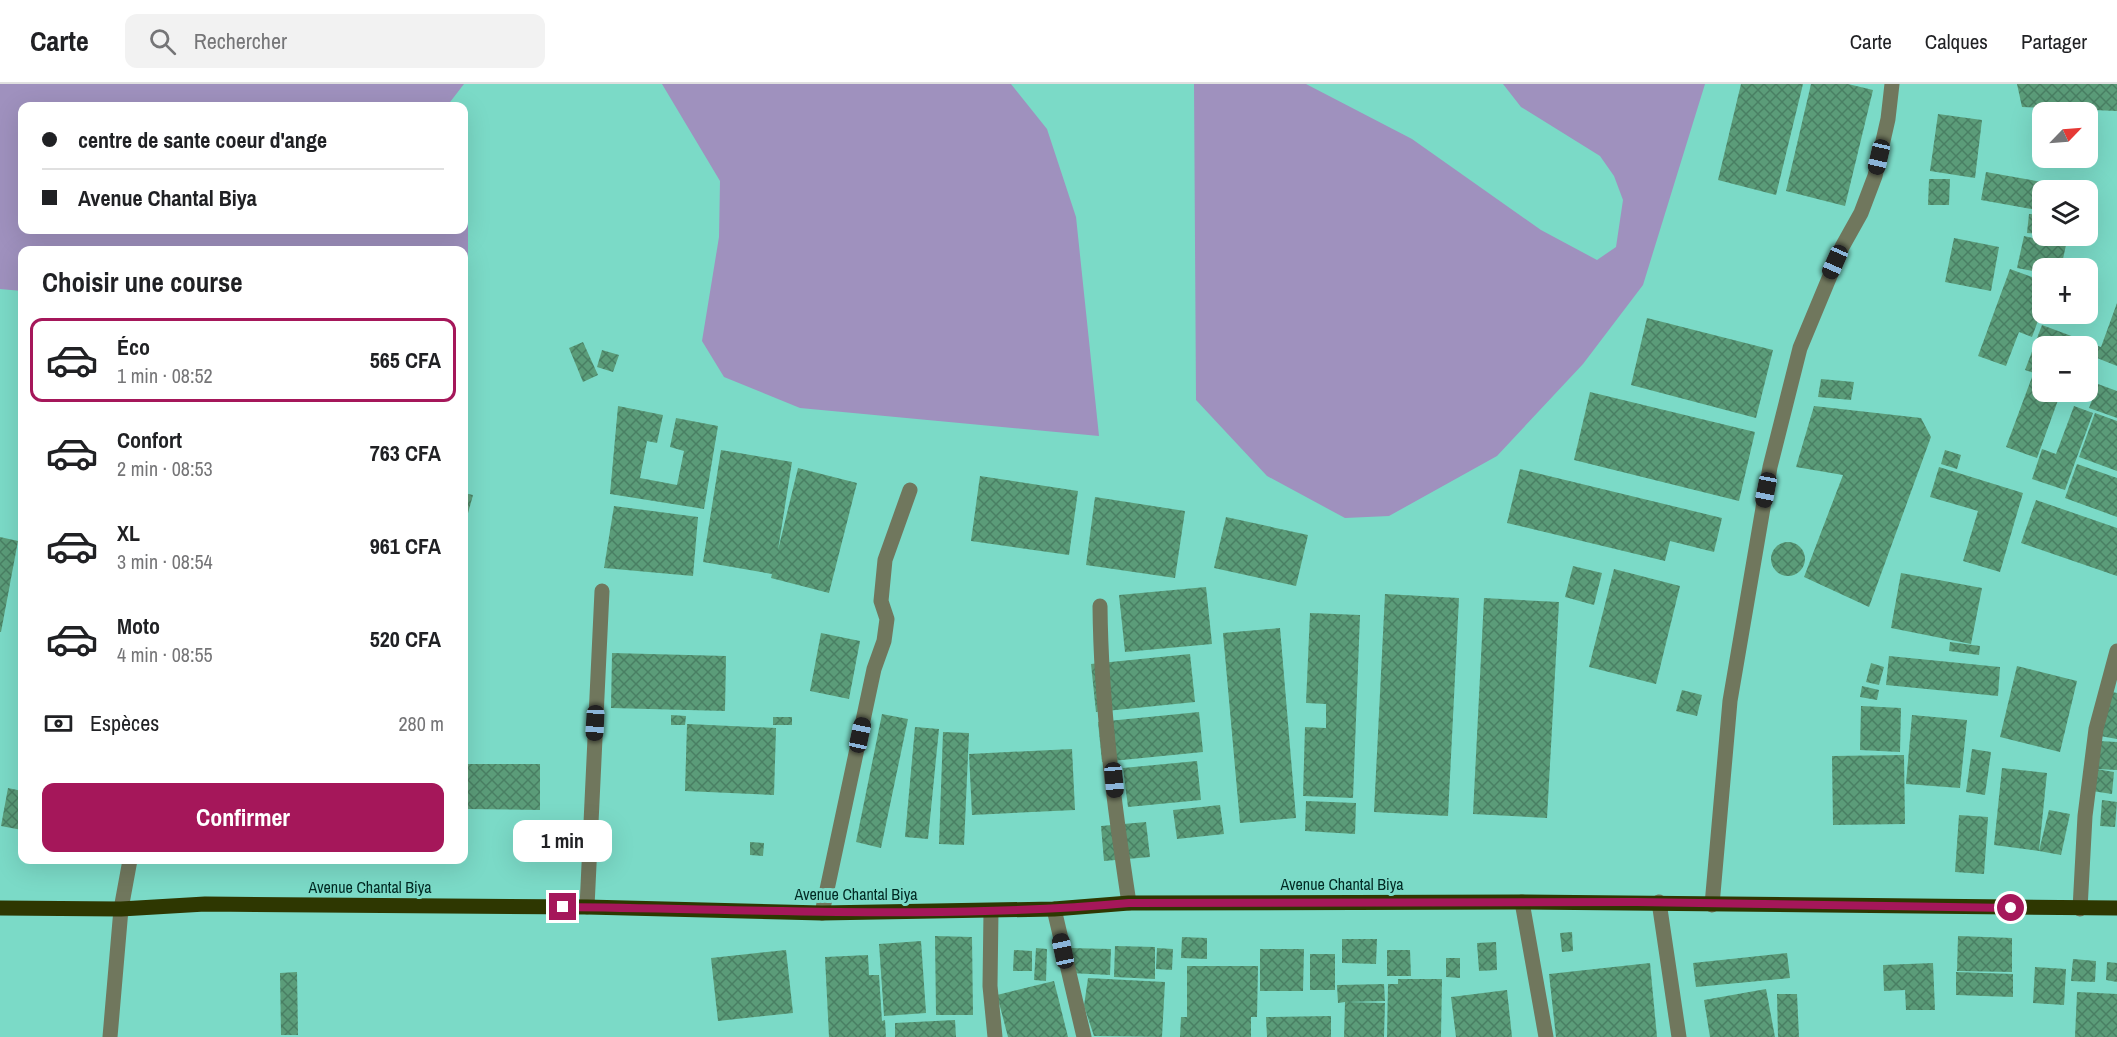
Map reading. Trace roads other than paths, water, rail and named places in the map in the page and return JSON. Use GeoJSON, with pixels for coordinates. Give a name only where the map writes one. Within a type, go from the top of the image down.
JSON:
{"type":"FeatureCollection","features":[{"type":"Feature","properties":{"kind":"main road","name":"Avenue Chantal Biya"},"geometry":{"type":"LineString","coordinates":[[0,908],[121,909],[205,904],[587,907],[822,914],[1054,909],[1129,903],[1659,902],[1712,905],[2117,908]]}},
{"type":"Feature","properties":{"kind":"street"},"geometry":{"type":"LineString","coordinates":[[1712,905],[1730,701],[1770,467],[1800,348],[1842,247],[1861,213],[1875,176],[1888,119],[1892,84]]}},
{"type":"Feature","properties":{"kind":"street"},"geometry":{"type":"LineString","coordinates":[[822,914],[874,669],[884,641],[887,618],[881,601],[885,560],[910,490]]}},
{"type":"Feature","properties":{"kind":"street"},"geometry":{"type":"LineString","coordinates":[[587,907],[602,591]]}},
{"type":"Feature","properties":{"kind":"street"},"geometry":{"type":"LineString","coordinates":[[1100,606],[1104,701],[1119,840],[1129,903]]}},
{"type":"Feature","properties":{"kind":"street"},"geometry":{"type":"LineString","coordinates":[[2080,909],[2085,816],[2096,729],[2117,651]]}},
{"type":"Feature","properties":{"kind":"street"},"geometry":{"type":"LineString","coordinates":[[110,1037],[121,909],[129,864]]}},
{"type":"Feature","properties":{"kind":"street"},"geometry":{"type":"LineString","coordinates":[[1522,902],[1546,1037]]}},
{"type":"Feature","properties":{"kind":"street"},"geometry":{"type":"LineString","coordinates":[[1659,902],[1679,1037]]}},
{"type":"Feature","properties":{"kind":"street"},"geometry":{"type":"LineString","coordinates":[[1054,909],[1084,1037]]}},
{"type":"Feature","properties":{"kind":"street"},"geometry":{"type":"LineString","coordinates":[[991,911],[990,986],[995,1037]]}}]}
